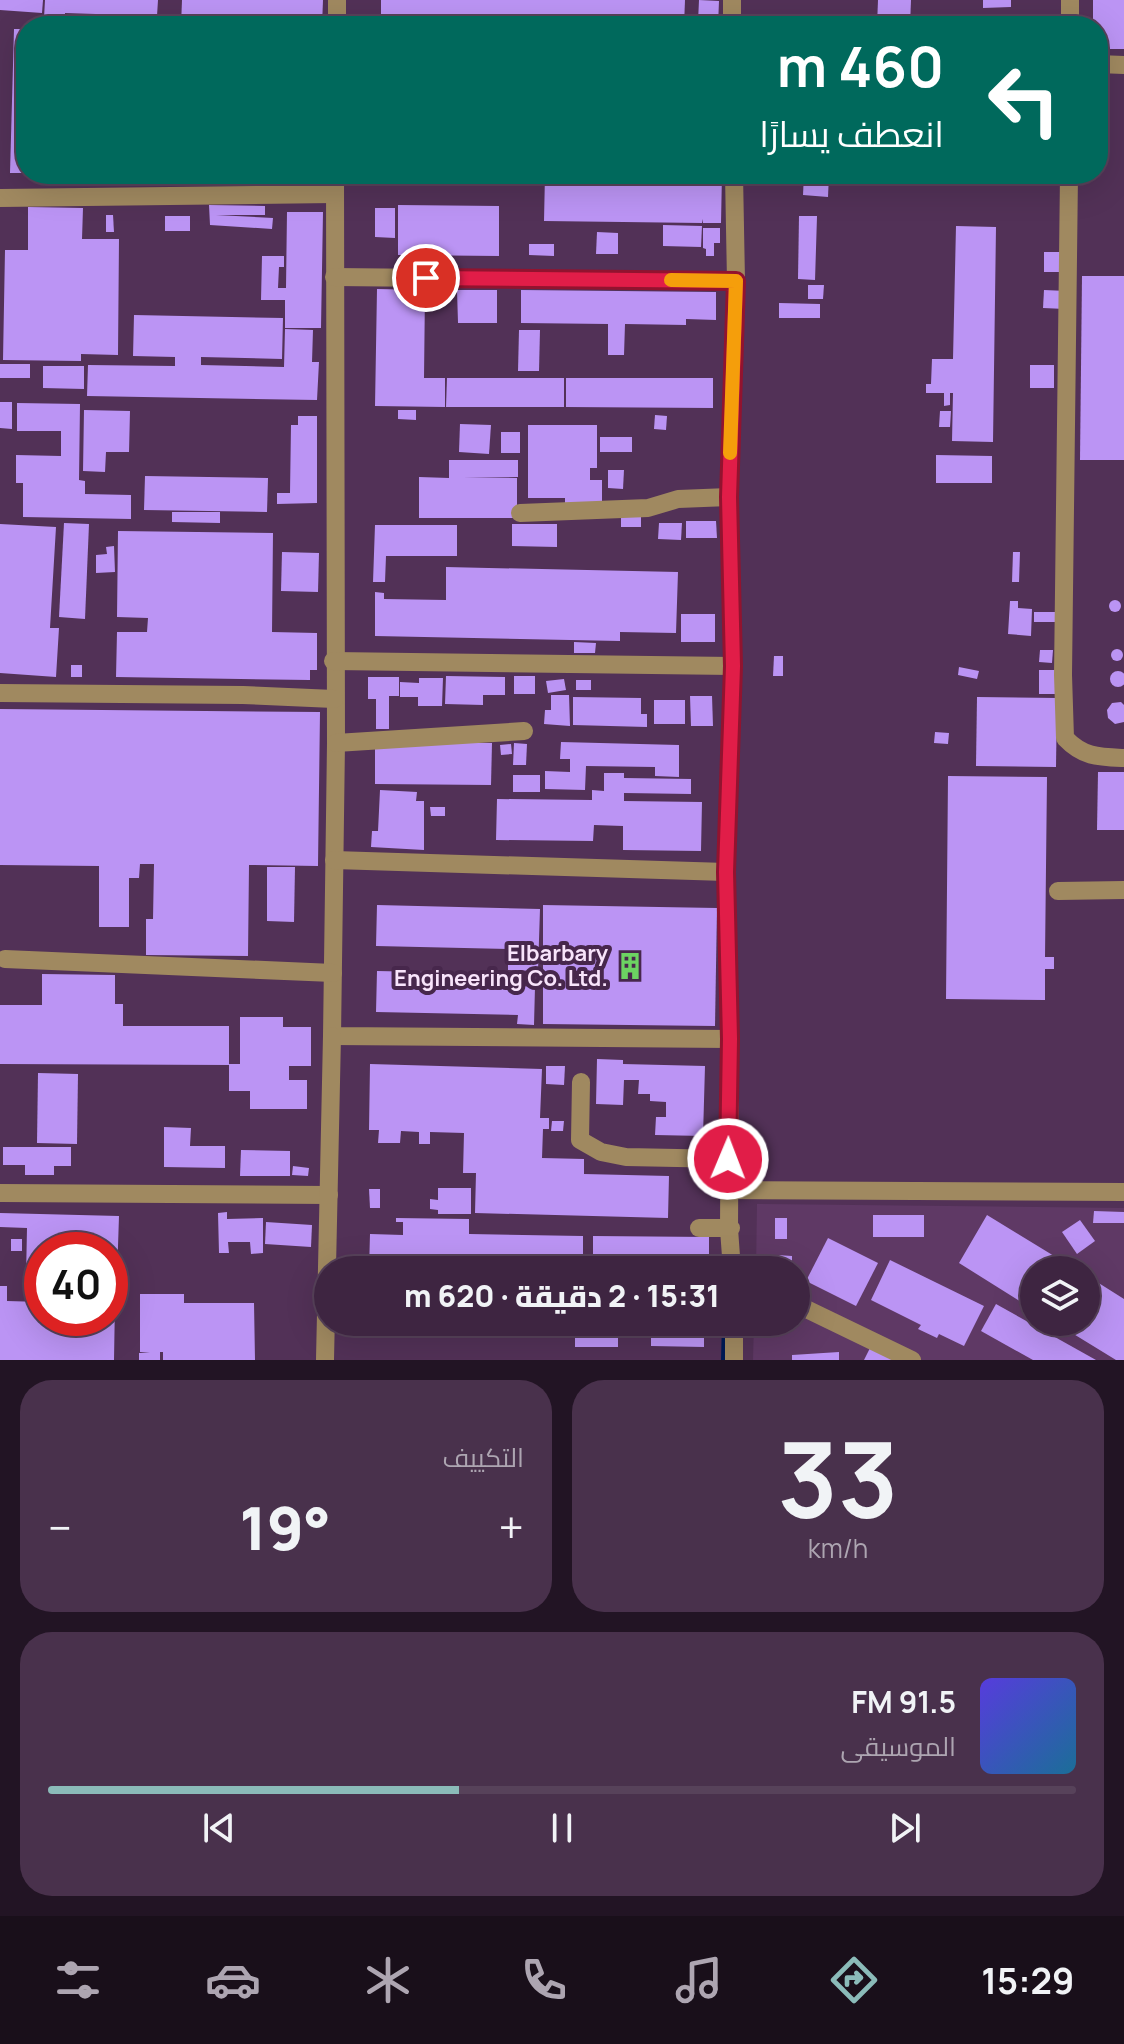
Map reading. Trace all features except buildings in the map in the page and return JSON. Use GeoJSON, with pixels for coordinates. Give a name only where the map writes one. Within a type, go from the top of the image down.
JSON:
{"type":"FeatureCollection","features":[{"type":"Feature","properties":{"kind":"street"},"geometry":{"type":"LineString","coordinates":[[325,1360],[336,743],[333,661],[334,184]]}},
{"type":"Feature","properties":{"kind":"street"},"geometry":{"type":"LineString","coordinates":[[731,1256],[726,872],[733,666],[729,497],[736,281],[734,184]]}},
{"type":"Feature","properties":{"kind":"street"},"geometry":{"type":"LineString","coordinates":[[1069,184],[1065,738],[1077,751],[1091,757],[1124,758]]}},
{"type":"Feature","properties":{"kind":"street"},"geometry":{"type":"LineString","coordinates":[[0,198],[334,194]]}},
{"type":"Feature","properties":{"kind":"street"},"geometry":{"type":"LineString","coordinates":[[334,277],[736,281]]}},
{"type":"Feature","properties":{"kind":"street"},"geometry":{"type":"LineString","coordinates":[[520,513],[648,508],[678,499],[729,497]]}},
{"type":"Feature","properties":{"kind":"street"},"geometry":{"type":"LineString","coordinates":[[333,661],[733,666]]}},
{"type":"Feature","properties":{"kind":"street"},"geometry":{"type":"LineString","coordinates":[[0,693],[334,699]]}},
{"type":"Feature","properties":{"kind":"street"},"geometry":{"type":"LineString","coordinates":[[336,743],[524,731]]}},
{"type":"Feature","properties":{"kind":"street"},"geometry":{"type":"LineString","coordinates":[[334,860],[726,872]]}},
{"type":"Feature","properties":{"kind":"street"},"geometry":{"type":"LineString","coordinates":[[1058,891],[1124,890]]}},
{"type":"Feature","properties":{"kind":"street"},"geometry":{"type":"LineString","coordinates":[[5,959],[333,973]]}},
{"type":"Feature","properties":{"kind":"street"},"geometry":{"type":"LineString","coordinates":[[332,1036],[730,1039]]}},
{"type":"Feature","properties":{"kind":"street"},"geometry":{"type":"LineString","coordinates":[[581,1082],[580,1140],[601,1152],[650,1158],[728,1159]]}},
{"type":"Feature","properties":{"kind":"street"},"geometry":{"type":"LineString","coordinates":[[730,1190],[1124,1192]]}},
{"type":"Feature","properties":{"kind":"street"},"geometry":{"type":"LineString","coordinates":[[0,1193],[329,1195]]}},
{"type":"Feature","properties":{"kind":"street"},"geometry":{"type":"LineString","coordinates":[[699,1228],[730,1228]]}},
{"type":"Feature","properties":{"kind":"street"},"geometry":{"type":"LineString","coordinates":[[810,1311],[912,1360]]}},
{"type":"Feature","properties":{"kind":"street"},"geometry":{"type":"LineString","coordinates":[[734,1336],[734,1360]]}},
{"type":"Feature","properties":{"kind":"shaded area"},"geometry":{"type":"Polygon","coordinates":[[[757,1204],[1124,1208],[1124,1360],[753,1360],[754,1336],[810,1336],[810,1256],[756,1256],[757,1204]]]}},
{"type":"Feature","properties":{"kind":"waterway"},"geometry":{"type":"LineString","coordinates":[[723,1360],[724,1336]]}},
{"type":"Feature","properties":{"kind":"slow traffic"},"geometry":{"type":"LineString","coordinates":[[671,280],[736,281],[730,453]]}},
{"type":"Feature","properties":{"kind":"place","name":"Elbarbary Engineering Co. Ltd."},"geometry":{"type":"Point","coordinates":[630,966]}},
{"type":"Feature","properties":{"kind":"route"},"geometry":{"type":"LineString","coordinates":[[426,278],[736,281],[729,497],[733,666],[726,872],[730,1039],[728,1159]]}}]}
